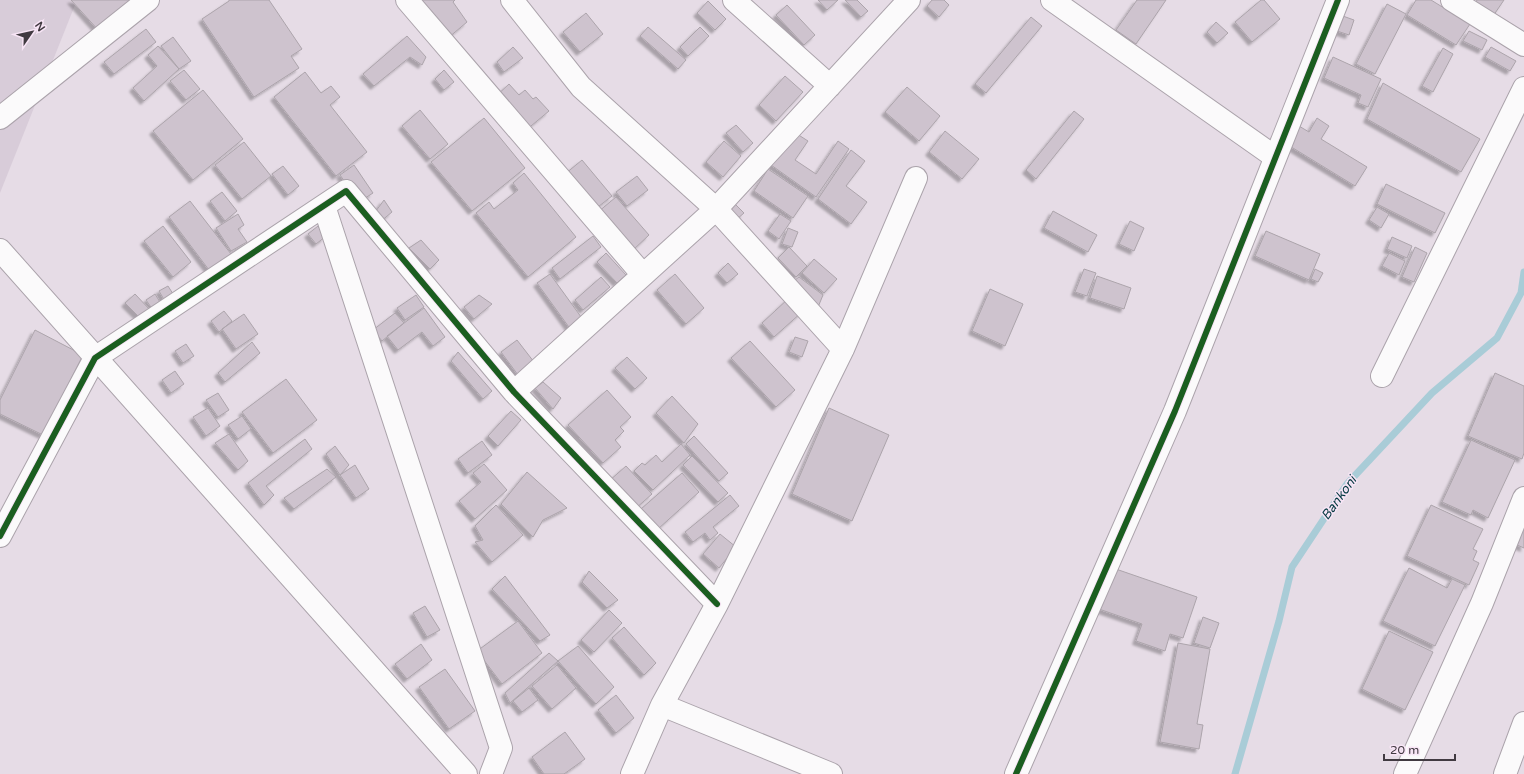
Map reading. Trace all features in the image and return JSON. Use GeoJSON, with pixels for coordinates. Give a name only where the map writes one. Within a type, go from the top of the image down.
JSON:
{"type":"FeatureCollection","features":[{"type":"Feature","properties":{"kind":"street"},"geometry":{"type":"LineString","coordinates":[[0,118],[148,0]]}},
{"type":"Feature","properties":{"kind":"street"},"geometry":{"type":"LineString","coordinates":[[407,0],[643,275]]}},
{"type":"Feature","properties":{"kind":"street"},"geometry":{"type":"LineString","coordinates":[[512,0],[581,87],[716,209],[843,349]]}},
{"type":"Feature","properties":{"kind":"street"},"geometry":{"type":"LineString","coordinates":[[734,0],[830,86]]}},
{"type":"Feature","properties":{"kind":"street"},"geometry":{"type":"LineString","coordinates":[[514,392],[716,209],[909,0]]}},
{"type":"Feature","properties":{"kind":"street"},"geometry":{"type":"LineString","coordinates":[[1052,0],[1275,157]]}},
{"type":"Feature","properties":{"kind":"street"},"geometry":{"type":"LineString","coordinates":[[1016,774],[1174,411],[1338,0]]}},
{"type":"Feature","properties":{"kind":"street"},"geometry":{"type":"LineString","coordinates":[[1452,0],[1524,45]]}},
{"type":"Feature","properties":{"kind":"street"},"geometry":{"type":"LineString","coordinates":[[1382,376],[1524,88]]}},
{"type":"Feature","properties":{"kind":"street"},"geometry":{"type":"LineString","coordinates":[[632,774],[662,705],[717,604],[843,349],[916,178]]}},
{"type":"Feature","properties":{"kind":"street"},"geometry":{"type":"LineString","coordinates":[[0,536],[95,358],[346,192],[514,392],[717,604]]}},
{"type":"Feature","properties":{"kind":"street"},"geometry":{"type":"LineString","coordinates":[[324,206],[501,748],[491,774]]}},
{"type":"Feature","properties":{"kind":"street"},"geometry":{"type":"LineString","coordinates":[[0,250],[466,774]]}},
{"type":"Feature","properties":{"kind":"street"},"geometry":{"type":"LineString","coordinates":[[1405,774],[1482,603],[1524,498]]}},
{"type":"Feature","properties":{"kind":"street"},"geometry":{"type":"LineString","coordinates":[[662,705],[831,774]]}},
{"type":"Feature","properties":{"kind":"street"},"geometry":{"type":"LineString","coordinates":[[1505,774],[1524,723]]}},
{"type":"Feature","properties":{"kind":"shaded area"},"geometry":{"type":"Polygon","coordinates":[[[0,0],[77,0],[0,193],[0,0]]]}},
{"type":"Feature","properties":{"kind":"building"},"geometry":{"type":"Polygon","coordinates":[[[71,0],[151,0],[109,42],[71,0]]]}},
{"type":"Feature","properties":{"kind":"building"},"geometry":{"type":"Polygon","coordinates":[[[229,0],[269,0],[302,49],[291,56],[299,68],[254,97],[202,19],[229,0]]]}},
{"type":"Feature","properties":{"kind":"building"},"geometry":{"type":"Polygon","coordinates":[[[419,0],[455,0],[453,2],[467,22],[448,38],[419,0]]]}},
{"type":"Feature","properties":{"kind":"building"},"geometry":{"type":"Polygon","coordinates":[[[818,0],[838,0],[827,10],[818,0]]]}},
{"type":"Feature","properties":{"kind":"building"},"geometry":{"type":"Polygon","coordinates":[[[845,0],[857,0],[868,11],[861,17],[845,0]]]}},
{"type":"Feature","properties":{"kind":"building"},"geometry":{"type":"Polygon","coordinates":[[[932,0],[944,0],[949,5],[939,17],[927,6],[932,0]]]}},
{"type":"Feature","properties":{"kind":"building"},"geometry":{"type":"Polygon","coordinates":[[[1137,0],[1166,0],[1136,44],[1116,30],[1137,0]]]}},
{"type":"Feature","properties":{"kind":"building"},"geometry":{"type":"Polygon","coordinates":[[[1261,0],[1264,0],[1280,19],[1252,42],[1235,22],[1261,0]]]}},
{"type":"Feature","properties":{"kind":"building"},"geometry":{"type":"Polygon","coordinates":[[[1416,0],[1431,0],[1470,24],[1456,45],[1407,15],[1416,0]]]}},
{"type":"Feature","properties":{"kind":"building"},"geometry":{"type":"Polygon","coordinates":[[[1477,0],[1504,0],[1491,19],[1473,6],[1477,0]]]}},
{"type":"Feature","properties":{"kind":"building"},"geometry":{"type":"Polygon","coordinates":[[[708,1],[726,19],[715,30],[697,13],[708,1]]]}},
{"type":"Feature","properties":{"kind":"building"},"geometry":{"type":"Polygon","coordinates":[[[1387,4],[1406,14],[1375,74],[1356,64],[1387,4]]]}},
{"type":"Feature","properties":{"kind":"building"},"geometry":{"type":"Polygon","coordinates":[[[787,5],[815,35],[804,45],[776,15],[787,5]]]}},
{"type":"Feature","properties":{"kind":"building"},"geometry":{"type":"Polygon","coordinates":[[[586,13],[603,34],[580,52],[563,32],[586,13]]]}},
{"type":"Feature","properties":{"kind":"building"},"geometry":{"type":"Polygon","coordinates":[[[1340,15],[1354,20],[1349,35],[1334,30],[1340,15]]]}},
{"type":"Feature","properties":{"kind":"building"},"geometry":{"type":"Polygon","coordinates":[[[1031,17],[1042,26],[986,93],[975,84],[1031,17]]]}},
{"type":"Feature","properties":{"kind":"building"},"geometry":{"type":"Polygon","coordinates":[[[1216,22],[1228,33],[1217,43],[1207,32],[1216,22]]]}},
{"type":"Feature","properties":{"kind":"building"},"geometry":{"type":"Polygon","coordinates":[[[648,27],[686,60],[678,69],[640,36],[648,27]]]}},
{"type":"Feature","properties":{"kind":"building"},"geometry":{"type":"Polygon","coordinates":[[[700,27],[709,36],[688,56],[680,47],[700,27]]]}},
{"type":"Feature","properties":{"kind":"building"},"geometry":{"type":"Polygon","coordinates":[[[146,29],[156,42],[114,74],[104,62],[146,29]]]}},
{"type":"Feature","properties":{"kind":"building"},"geometry":{"type":"Polygon","coordinates":[[[1469,31],[1487,40],[1482,50],[1463,41],[1469,31]]]}},
{"type":"Feature","properties":{"kind":"building"},"geometry":{"type":"Polygon","coordinates":[[[407,36],[426,57],[422,65],[410,57],[374,86],[363,74],[407,36]]]}},
{"type":"Feature","properties":{"kind":"building"},"geometry":{"type":"Polygon","coordinates":[[[173,37],[191,61],[179,69],[161,46],[173,37]]]}},
{"type":"Feature","properties":{"kind":"building"},"geometry":{"type":"Polygon","coordinates":[[[158,46],[179,69],[144,101],[133,88],[157,66],[148,55],[158,46]]]}},
{"type":"Feature","properties":{"kind":"building"},"geometry":{"type":"Polygon","coordinates":[[[513,47],[523,58],[504,72],[497,62],[513,47]]]}},
{"type":"Feature","properties":{"kind":"building"},"geometry":{"type":"Polygon","coordinates":[[[1491,47],[1516,61],[1510,71],[1485,57],[1491,47]]]}},
{"type":"Feature","properties":{"kind":"building"},"geometry":{"type":"Polygon","coordinates":[[[1443,48],[1453,54],[1433,92],[1422,86],[1443,48]]]}},
{"type":"Feature","properties":{"kind":"building"},"geometry":{"type":"Polygon","coordinates":[[[1333,57],[1381,79],[1368,107],[1358,103],[1361,95],[1324,78],[1333,57]]]}},
{"type":"Feature","properties":{"kind":"building"},"geometry":{"type":"Polygon","coordinates":[[[184,70],[200,89],[186,100],[170,81],[184,70]]]}},
{"type":"Feature","properties":{"kind":"building"},"geometry":{"type":"Polygon","coordinates":[[[444,70],[454,82],[444,90],[435,79],[444,70]]]}},
{"type":"Feature","properties":{"kind":"building"},"geometry":{"type":"Polygon","coordinates":[[[305,72],[321,93],[331,86],[340,97],[330,105],[367,152],[336,176],[274,97],[305,72]]]}},
{"type":"Feature","properties":{"kind":"building"},"geometry":{"type":"Polygon","coordinates":[[[785,76],[803,92],[776,121],[759,105],[785,76]]]}},
{"type":"Feature","properties":{"kind":"building"},"geometry":{"type":"Polygon","coordinates":[[[1383,83],[1480,139],[1461,172],[1367,119],[1383,83]]]}},
{"type":"Feature","properties":{"kind":"building"},"geometry":{"type":"Polygon","coordinates":[[[509,84],[519,95],[525,90],[533,99],[536,97],[549,111],[525,131],[495,97],[509,84]]]}},
{"type":"Feature","properties":{"kind":"building"},"geometry":{"type":"Polygon","coordinates":[[[907,87],[940,116],[919,141],[885,112],[907,87]]]}},
{"type":"Feature","properties":{"kind":"building"},"geometry":{"type":"Polygon","coordinates":[[[203,90],[243,139],[193,180],[153,131],[203,90]]]}},
{"type":"Feature","properties":{"kind":"building"},"geometry":{"type":"Polygon","coordinates":[[[420,110],[448,144],[430,159],[402,126],[420,110]]]}},
{"type":"Feature","properties":{"kind":"building"},"geometry":{"type":"Polygon","coordinates":[[[1074,111],[1084,119],[1036,179],[1026,170],[1074,111]]]}},
{"type":"Feature","properties":{"kind":"building"},"geometry":{"type":"Polygon","coordinates":[[[484,118],[525,168],[472,211],[431,162],[484,118]]]}},
{"type":"Feature","properties":{"kind":"building"},"geometry":{"type":"Polygon","coordinates":[[[1317,118],[1329,126],[1321,139],[1367,167],[1355,186],[1288,145],[1299,126],[1309,132],[1317,118]]]}},
{"type":"Feature","properties":{"kind":"building"},"geometry":{"type":"Polygon","coordinates":[[[736,125],[753,143],[743,152],[726,133],[736,125]]]}},
{"type":"Feature","properties":{"kind":"building"},"geometry":{"type":"Polygon","coordinates":[[[945,131],[979,159],[962,179],[929,152],[945,131]]]}},
{"type":"Feature","properties":{"kind":"building"},"geometry":{"type":"Polygon","coordinates":[[[794,132],[808,141],[795,160],[816,174],[838,141],[849,149],[816,197],[771,165],[794,132]]]}},
{"type":"Feature","properties":{"kind":"building"},"geometry":{"type":"Polygon","coordinates":[[[724,141],[741,156],[723,177],[706,162],[724,141]]]}},
{"type":"Feature","properties":{"kind":"building"},"geometry":{"type":"Polygon","coordinates":[[[244,142],[271,176],[242,199],[215,165],[244,142]]]}},
{"type":"Feature","properties":{"kind":"building"},"geometry":{"type":"Polygon","coordinates":[[[851,150],[865,161],[846,186],[867,202],[851,224],[818,199],[851,150]]]}},
{"type":"Feature","properties":{"kind":"building"},"geometry":{"type":"Polygon","coordinates":[[[582,160],[612,196],[594,210],[565,174],[582,160]]]}},
{"type":"Feature","properties":{"kind":"building"},"geometry":{"type":"Polygon","coordinates":[[[354,165],[373,193],[359,202],[340,175],[354,165]]]}},
{"type":"Feature","properties":{"kind":"building"},"geometry":{"type":"Polygon","coordinates":[[[283,166],[299,186],[288,195],[272,174],[283,166]]]}},
{"type":"Feature","properties":{"kind":"building"},"geometry":{"type":"Polygon","coordinates":[[[768,169],[808,196],[793,218],[754,191],[768,169]]]}},
{"type":"Feature","properties":{"kind":"building"},"geometry":{"type":"Polygon","coordinates":[[[524,173],[576,237],[528,277],[476,213],[489,202],[494,209],[518,190],[513,183],[524,173]]]}},
{"type":"Feature","properties":{"kind":"building"},"geometry":{"type":"Polygon","coordinates":[[[637,176],[648,190],[627,206],[616,192],[637,176]]]}},
{"type":"Feature","properties":{"kind":"building"},"geometry":{"type":"Polygon","coordinates":[[[1386,184],[1445,213],[1435,233],[1377,204],[1386,184]]]}},
{"type":"Feature","properties":{"kind":"building"},"geometry":{"type":"Polygon","coordinates":[[[222,192],[237,211],[225,221],[210,201],[222,192]]]}},
{"type":"Feature","properties":{"kind":"building"},"geometry":{"type":"Polygon","coordinates":[[[616,197],[649,235],[632,251],[598,212],[616,197]]]}},
{"type":"Feature","properties":{"kind":"building"},"geometry":{"type":"Polygon","coordinates":[[[384,200],[392,212],[380,222],[373,215],[384,200]]]}},
{"type":"Feature","properties":{"kind":"building"},"geometry":{"type":"Polygon","coordinates":[[[190,201],[231,254],[209,270],[169,217],[190,201]]]}},
{"type":"Feature","properties":{"kind":"building"},"geometry":{"type":"Polygon","coordinates":[[[735,204],[744,213],[737,219],[729,209],[735,204]]]}},
{"type":"Feature","properties":{"kind":"building"},"geometry":{"type":"Polygon","coordinates":[[[1377,207],[1389,214],[1381,228],[1369,220],[1377,207]]]}},
{"type":"Feature","properties":{"kind":"building"},"geometry":{"type":"Polygon","coordinates":[[[1053,211],[1097,235],[1088,252],[1044,228],[1053,211]]]}},
{"type":"Feature","properties":{"kind":"building"},"geometry":{"type":"Polygon","coordinates":[[[238,214],[244,225],[238,229],[247,242],[231,251],[216,228],[238,214]]]}},
{"type":"Feature","properties":{"kind":"building"},"geometry":{"type":"Polygon","coordinates":[[[780,214],[791,221],[779,239],[768,231],[780,214]]]}},
{"type":"Feature","properties":{"kind":"building"},"geometry":{"type":"Polygon","coordinates":[[[1130,221],[1144,228],[1134,251],[1119,244],[1130,221]]]}},
{"type":"Feature","properties":{"kind":"building"},"geometry":{"type":"Polygon","coordinates":[[[163,226],[191,262],[173,277],[144,241],[163,226]]]}},
{"type":"Feature","properties":{"kind":"building"},"geometry":{"type":"Polygon","coordinates":[[[318,226],[325,237],[316,244],[308,234],[318,226]]]}},
{"type":"Feature","properties":{"kind":"building"},"geometry":{"type":"Polygon","coordinates":[[[788,228],[798,232],[792,247],[782,244],[788,228]]]}},
{"type":"Feature","properties":{"kind":"building"},"geometry":{"type":"Polygon","coordinates":[[[1266,231],[1320,254],[1309,280],[1255,256],[1266,231]]]}},
{"type":"Feature","properties":{"kind":"building"},"geometry":{"type":"Polygon","coordinates":[[[593,236],[601,247],[560,279],[552,268],[593,236]]]}},
{"type":"Feature","properties":{"kind":"building"},"geometry":{"type":"Polygon","coordinates":[[[1392,237],[1412,246],[1407,258],[1387,249],[1392,237]]]}},
{"type":"Feature","properties":{"kind":"building"},"geometry":{"type":"Polygon","coordinates":[[[421,240],[439,260],[430,269],[409,248],[421,240]]]}},
{"type":"Feature","properties":{"kind":"building"},"geometry":{"type":"Polygon","coordinates":[[[789,247],[807,266],[796,277],[778,258],[789,247]]]}},
{"type":"Feature","properties":{"kind":"building"},"geometry":{"type":"Polygon","coordinates":[[[1415,247],[1427,253],[1414,282],[1402,277],[1415,247]]]}},
{"type":"Feature","properties":{"kind":"building"},"geometry":{"type":"Polygon","coordinates":[[[606,253],[626,275],[617,283],[597,262],[606,253]]]}},
{"type":"Feature","properties":{"kind":"building"},"geometry":{"type":"Polygon","coordinates":[[[1389,253],[1405,261],[1399,275],[1382,266],[1389,253]]]}},
{"type":"Feature","properties":{"kind":"building"},"geometry":{"type":"Polygon","coordinates":[[[814,259],[837,279],[824,293],[802,273],[814,259]]]}},
{"type":"Feature","properties":{"kind":"building"},"geometry":{"type":"Polygon","coordinates":[[[728,263],[738,274],[727,283],[718,273],[728,263]]]}},
{"type":"Feature","properties":{"kind":"building"},"geometry":{"type":"Polygon","coordinates":[[[1084,269],[1096,273],[1087,296],[1075,292],[1084,269]]]}},
{"type":"Feature","properties":{"kind":"building"},"geometry":{"type":"Polygon","coordinates":[[[1315,269],[1323,273],[1318,282],[1311,279],[1315,269]]]}},
{"type":"Feature","properties":{"kind":"building"},"geometry":{"type":"Polygon","coordinates":[[[550,274],[584,321],[571,330],[537,283],[550,274]]]}},
{"type":"Feature","properties":{"kind":"building"},"geometry":{"type":"Polygon","coordinates":[[[675,274],[704,308],[686,324],[657,290],[675,274]]]}},
{"type":"Feature","properties":{"kind":"building"},"geometry":{"type":"Polygon","coordinates":[[[1097,276],[1131,288],[1124,309],[1090,298],[1097,276]]]}},
{"type":"Feature","properties":{"kind":"building"},"geometry":{"type":"Polygon","coordinates":[[[601,277],[610,287],[583,310],[575,300],[601,277]]]}},
{"type":"Feature","properties":{"kind":"building"},"geometry":{"type":"Polygon","coordinates":[[[799,277],[823,295],[816,312],[791,283],[799,277]]]}},
{"type":"Feature","properties":{"kind":"building"},"geometry":{"type":"Polygon","coordinates":[[[168,286],[175,297],[166,303],[159,291],[168,286]]]}},
{"type":"Feature","properties":{"kind":"building"},"geometry":{"type":"Polygon","coordinates":[[[990,289],[1023,304],[1005,346],[972,331],[990,289]]]}},
{"type":"Feature","properties":{"kind":"building"},"geometry":{"type":"Polygon","coordinates":[[[135,294],[151,311],[143,321],[125,303],[135,294]]]}},
{"type":"Feature","properties":{"kind":"building"},"geometry":{"type":"Polygon","coordinates":[[[155,294],[163,307],[155,313],[146,300],[155,294]]]}},
{"type":"Feature","properties":{"kind":"building"},"geometry":{"type":"Polygon","coordinates":[[[416,295],[424,307],[405,320],[397,308],[416,295]]]}},
{"type":"Feature","properties":{"kind":"building"},"geometry":{"type":"Polygon","coordinates":[[[479,295],[492,304],[474,319],[464,307],[479,295]]]}},
{"type":"Feature","properties":{"kind":"building"},"geometry":{"type":"Polygon","coordinates":[[[789,298],[802,312],[774,337],[762,323],[789,298]]]}},
{"type":"Feature","properties":{"kind":"building"},"geometry":{"type":"Polygon","coordinates":[[[424,308],[445,337],[433,346],[422,332],[398,350],[387,336],[424,308]]]}},
{"type":"Feature","properties":{"kind":"building"},"geometry":{"type":"Polygon","coordinates":[[[224,311],[232,321],[219,332],[211,321],[224,311]]]}},
{"type":"Feature","properties":{"kind":"building"},"geometry":{"type":"Polygon","coordinates":[[[395,313],[404,323],[382,341],[373,330],[395,313]]]}},
{"type":"Feature","properties":{"kind":"building"},"geometry":{"type":"Polygon","coordinates":[[[244,314],[258,334],[236,349],[222,329],[244,314]]]}},
{"type":"Feature","properties":{"kind":"building"},"geometry":{"type":"Polygon","coordinates":[[[35,330],[83,355],[43,435],[0,414],[0,400],[35,330]]]}},
{"type":"Feature","properties":{"kind":"building"},"geometry":{"type":"Polygon","coordinates":[[[795,337],[808,341],[802,357],[789,352],[795,337]]]}},
{"type":"Feature","properties":{"kind":"building"},"geometry":{"type":"Polygon","coordinates":[[[517,340],[534,362],[518,375],[501,352],[517,340]]]}},
{"type":"Feature","properties":{"kind":"building"},"geometry":{"type":"Polygon","coordinates":[[[750,341],[795,390],[776,407],[731,358],[750,341]]]}},
{"type":"Feature","properties":{"kind":"building"},"geometry":{"type":"Polygon","coordinates":[[[252,342],[260,353],[225,382],[218,373],[252,342]]]}},
{"type":"Feature","properties":{"kind":"building"},"geometry":{"type":"Polygon","coordinates":[[[186,344],[194,356],[183,363],[175,351],[186,344]]]}},
{"type":"Feature","properties":{"kind":"building"},"geometry":{"type":"Polygon","coordinates":[[[458,352],[492,391],[483,399],[451,361],[458,352]]]}},
{"type":"Feature","properties":{"kind":"building"},"geometry":{"type":"Polygon","coordinates":[[[627,357],[647,378],[635,389],[615,368],[627,357]]]}},
{"type":"Feature","properties":{"kind":"building"},"geometry":{"type":"Polygon","coordinates":[[[175,371],[184,384],[171,393],[162,380],[175,371]]]}},
{"type":"Feature","properties":{"kind":"building"},"geometry":{"type":"Polygon","coordinates":[[[1495,373],[1524,386],[1524,453],[1522,459],[1468,436],[1495,373]]]}},
{"type":"Feature","properties":{"kind":"building"},"geometry":{"type":"Polygon","coordinates":[[[286,379],[317,420],[273,453],[242,412],[286,379]]]}},
{"type":"Feature","properties":{"kind":"building"},"geometry":{"type":"Polygon","coordinates":[[[543,382],[561,398],[553,409],[535,388],[543,382]]]}},
{"type":"Feature","properties":{"kind":"building"},"geometry":{"type":"Polygon","coordinates":[[[607,390],[631,417],[620,427],[624,431],[615,440],[621,447],[603,463],[568,425],[607,390]]]}},
{"type":"Feature","properties":{"kind":"building"},"geometry":{"type":"Polygon","coordinates":[[[218,393],[229,410],[218,417],[206,400],[218,393]]]}},
{"type":"Feature","properties":{"kind":"building"},"geometry":{"type":"Polygon","coordinates":[[[672,396],[698,424],[684,443],[656,413],[672,396]]]}},
{"type":"Feature","properties":{"kind":"building"},"geometry":{"type":"Polygon","coordinates":[[[208,408],[220,426],[206,436],[193,417],[208,408]]]}},
{"type":"Feature","properties":{"kind":"building"},"geometry":{"type":"Polygon","coordinates":[[[829,408],[889,435],[852,521],[792,494],[829,408]]]}},
{"type":"Feature","properties":{"kind":"building"},"geometry":{"type":"Polygon","coordinates":[[[511,411],[521,420],[498,446],[488,436],[511,411]]]}},
{"type":"Feature","properties":{"kind":"building"},"geometry":{"type":"Polygon","coordinates":[[[242,416],[251,429],[238,439],[228,425],[242,416]]]}},
{"type":"Feature","properties":{"kind":"building"},"geometry":{"type":"Polygon","coordinates":[[[229,434],[248,461],[238,470],[215,443],[229,434]]]}},
{"type":"Feature","properties":{"kind":"building"},"geometry":{"type":"Polygon","coordinates":[[[694,436],[728,473],[719,481],[686,444],[694,436]]]}},
{"type":"Feature","properties":{"kind":"building"},"geometry":{"type":"Polygon","coordinates":[[[305,439],[312,449],[266,486],[274,495],[264,505],[248,483],[305,439]]]}},
{"type":"Feature","properties":{"kind":"building"},"geometry":{"type":"Polygon","coordinates":[[[1471,440],[1515,460],[1488,518],[1473,510],[1471,515],[1442,502],[1471,440]]]}},
{"type":"Feature","properties":{"kind":"building"},"geometry":{"type":"Polygon","coordinates":[[[482,441],[492,455],[468,473],[458,459],[482,441]]]}},
{"type":"Feature","properties":{"kind":"building"},"geometry":{"type":"Polygon","coordinates":[[[681,444],[690,455],[653,490],[634,471],[642,463],[645,465],[656,455],[662,462],[681,444]]]}},
{"type":"Feature","properties":{"kind":"building"},"geometry":{"type":"Polygon","coordinates":[[[335,446],[349,465],[340,475],[326,454],[335,446]]]}},
{"type":"Feature","properties":{"kind":"building"},"geometry":{"type":"Polygon","coordinates":[[[692,456],[728,493],[718,502],[683,465],[692,456]]]}},
{"type":"Feature","properties":{"kind":"building"},"geometry":{"type":"Polygon","coordinates":[[[484,464],[507,490],[475,519],[459,501],[481,482],[473,473],[484,464]]]}},
{"type":"Feature","properties":{"kind":"building"},"geometry":{"type":"Polygon","coordinates":[[[355,465],[369,489],[356,498],[340,475],[355,465]]]}},
{"type":"Feature","properties":{"kind":"building"},"geometry":{"type":"Polygon","coordinates":[[[626,466],[652,494],[635,509],[609,481],[626,466]]]}},
{"type":"Feature","properties":{"kind":"building"},"geometry":{"type":"Polygon","coordinates":[[[327,469],[336,477],[294,509],[284,498],[327,469]]]}},
{"type":"Feature","properties":{"kind":"building"},"geometry":{"type":"Polygon","coordinates":[[[527,472],[567,508],[543,520],[533,537],[501,504],[527,472]]]}},
{"type":"Feature","properties":{"kind":"building"},"geometry":{"type":"Polygon","coordinates":[[[682,473],[699,492],[658,529],[641,509],[682,473]]]}},
{"type":"Feature","properties":{"kind":"building"},"geometry":{"type":"Polygon","coordinates":[[[730,495],[739,506],[713,527],[718,533],[710,540],[705,533],[693,542],[685,532],[730,495]]]}},
{"type":"Feature","properties":{"kind":"building"},"geometry":{"type":"Polygon","coordinates":[[[496,505],[523,535],[492,562],[475,542],[483,540],[475,526],[496,505]]]}},
{"type":"Feature","properties":{"kind":"building"},"geometry":{"type":"Polygon","coordinates":[[[1431,505],[1483,529],[1473,549],[1477,551],[1473,560],[1479,563],[1469,585],[1407,556],[1431,505]]]}},
{"type":"Feature","properties":{"kind":"building"},"geometry":{"type":"Polygon","coordinates":[[[1524,526],[1524,548],[1517,545],[1524,526]]]}},
{"type":"Feature","properties":{"kind":"building"},"geometry":{"type":"Polygon","coordinates":[[[720,534],[736,547],[719,568],[703,554],[720,534]]]}},
{"type":"Feature","properties":{"kind":"building"},"geometry":{"type":"Polygon","coordinates":[[[1110,567],[1197,597],[1183,638],[1170,634],[1165,651],[1136,641],[1142,624],[1096,608],[1110,567]]]}},
{"type":"Feature","properties":{"kind":"building"},"geometry":{"type":"Polygon","coordinates":[[[1409,568],[1447,588],[1452,579],[1465,585],[1435,646],[1383,621],[1409,568]]]}},
{"type":"Feature","properties":{"kind":"building"},"geometry":{"type":"Polygon","coordinates":[[[589,571],[618,600],[607,608],[582,582],[589,571]]]}},
{"type":"Feature","properties":{"kind":"building"},"geometry":{"type":"Polygon","coordinates":[[[505,576],[550,635],[540,641],[492,589],[505,576]]]}},
{"type":"Feature","properties":{"kind":"building"},"geometry":{"type":"Polygon","coordinates":[[[425,606],[440,630],[427,637],[413,613],[425,606]]]}},
{"type":"Feature","properties":{"kind":"building"},"geometry":{"type":"Polygon","coordinates":[[[609,610],[622,623],[594,652],[581,640],[609,610]]]}},
{"type":"Feature","properties":{"kind":"building"},"geometry":{"type":"Polygon","coordinates":[[[1203,617],[1219,623],[1210,648],[1194,643],[1203,617]]]}},
{"type":"Feature","properties":{"kind":"building"},"geometry":{"type":"Polygon","coordinates":[[[518,621],[542,653],[502,684],[477,651],[518,621]]]}},
{"type":"Feature","properties":{"kind":"building"},"geometry":{"type":"Polygon","coordinates":[[[624,627],[656,663],[644,675],[612,638],[624,627]]]}},
{"type":"Feature","properties":{"kind":"building"},"geometry":{"type":"Polygon","coordinates":[[[1389,631],[1433,652],[1405,710],[1362,689],[1389,631]]]}},
{"type":"Feature","properties":{"kind":"building"},"geometry":{"type":"Polygon","coordinates":[[[1178,643],[1210,649],[1197,724],[1203,725],[1199,749],[1160,742],[1178,643]]]}},
{"type":"Feature","properties":{"kind":"building"},"geometry":{"type":"Polygon","coordinates":[[[421,644],[432,660],[407,679],[395,664],[421,644]]]}},
{"type":"Feature","properties":{"kind":"building"},"geometry":{"type":"Polygon","coordinates":[[[578,646],[614,687],[596,704],[558,661],[578,646]]]}},
{"type":"Feature","properties":{"kind":"building"},"geometry":{"type":"Polygon","coordinates":[[[549,653],[558,661],[510,703],[505,693],[549,653]]]}},
{"type":"Feature","properties":{"kind":"building"},"geometry":{"type":"Polygon","coordinates":[[[557,665],[576,688],[552,709],[532,686],[557,665]]]}},
{"type":"Feature","properties":{"kind":"building"},"geometry":{"type":"Polygon","coordinates":[[[445,669],[475,711],[449,729],[419,687],[445,669]]]}},
{"type":"Feature","properties":{"kind":"building"},"geometry":{"type":"Polygon","coordinates":[[[529,688],[538,700],[522,712],[513,701],[529,688]]]}},
{"type":"Feature","properties":{"kind":"building"},"geometry":{"type":"Polygon","coordinates":[[[616,695],[634,718],[616,733],[598,710],[616,695]]]}},
{"type":"Feature","properties":{"kind":"building"},"geometry":{"type":"Polygon","coordinates":[[[565,732],[585,759],[564,774],[544,774],[532,757],[565,732]]]}},
{"type":"Feature","properties":{"kind":"waterway","name":"Bankoni"},"geometry":{"type":"LineString","coordinates":[[1235,774],[1279,621],[1292,567],[1347,484],[1432,393],[1497,338],[1521,293],[1524,272]]}},
{"type":"Feature","properties":{"kind":"cycle path"},"geometry":{"type":"LineString","coordinates":[[1016,774],[1175,411],[1338,0]]}},
{"type":"Feature","properties":{"kind":"cycle path"},"geometry":{"type":"LineString","coordinates":[[0,536],[95,358],[346,191],[514,392],[717,604]]}}]}
